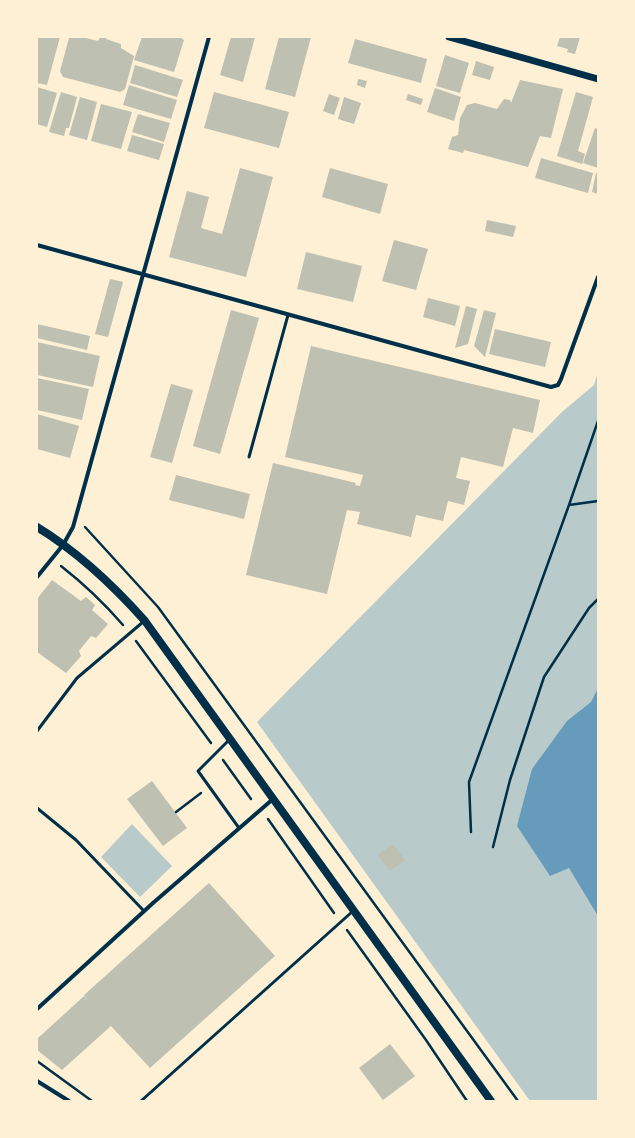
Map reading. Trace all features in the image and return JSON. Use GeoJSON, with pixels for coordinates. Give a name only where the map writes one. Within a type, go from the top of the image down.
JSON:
{"type":"FeatureCollection","features":[{"type":"Feature","properties":{"kind":"main road"},"geometry":{"type":"LineString","coordinates":[[37,527],[63,545],[107,580],[145,620],[491,1101]]}},
{"type":"Feature","properties":{"kind":"street"},"geometry":{"type":"LineString","coordinates":[[37,577],[63,545],[73,527],[209,37]]}},
{"type":"Feature","properties":{"kind":"street"},"geometry":{"type":"LineString","coordinates":[[449,37],[598,79]]}},
{"type":"Feature","properties":{"kind":"street"},"geometry":{"type":"LineString","coordinates":[[37,245],[551,387],[558,385],[561,380],[598,277]]}},
{"type":"Feature","properties":{"kind":"street"},"geometry":{"type":"LineString","coordinates":[[37,1009],[144,911],[273,799]]}},
{"type":"Feature","properties":{"kind":"street"},"geometry":{"type":"LineString","coordinates":[[37,1080],[69,1101]]}},
{"type":"Feature","properties":{"kind":"lane"},"geometry":{"type":"LineString","coordinates":[[249,457],[288,315]]}},
{"type":"Feature","properties":{"kind":"lane"},"geometry":{"type":"LineString","coordinates":[[37,731],[78,678],[145,620]]}},
{"type":"Feature","properties":{"kind":"lane"},"geometry":{"type":"LineString","coordinates":[[230,739],[198,771],[238,828]]}},
{"type":"Feature","properties":{"kind":"lane"},"geometry":{"type":"LineString","coordinates":[[37,808],[76,840],[144,911]]}},
{"type":"Feature","properties":{"kind":"lane"},"geometry":{"type":"LineString","coordinates":[[141,1101],[354,910]]}},
{"type":"Feature","properties":{"kind":"path"},"geometry":{"type":"LineString","coordinates":[[471,832],[470,782],[598,421]]}},
{"type":"Feature","properties":{"kind":"path"},"geometry":{"type":"LineString","coordinates":[[569,505],[598,501]]}},
{"type":"Feature","properties":{"kind":"path"},"geometry":{"type":"LineString","coordinates":[[75,518],[88,530],[158,607],[518,1101]]}},
{"type":"Feature","properties":{"kind":"path"},"geometry":{"type":"LineString","coordinates":[[52,559],[78,579],[103,602],[130,633],[251,799]]}},
{"type":"Feature","properties":{"kind":"path"},"geometry":{"type":"LineString","coordinates":[[493,848],[510,780],[544,677],[589,608],[598,600]]}},
{"type":"Feature","properties":{"kind":"path"},"geometry":{"type":"LineString","coordinates":[[176,812],[209,787]]}},
{"type":"Feature","properties":{"kind":"path"},"geometry":{"type":"LineString","coordinates":[[268,819],[426,1040],[467,1101]]}},
{"type":"Feature","properties":{"kind":"path"},"geometry":{"type":"LineString","coordinates":[[37,1061],[92,1101]]}},
{"type":"Feature","properties":{"kind":"shaded area"},"geometry":{"type":"Polygon","coordinates":[[[598,372],[598,1101],[530,1101],[257,722],[562,412],[594,385],[598,372]]]}},
{"type":"Feature","properties":{"kind":"shaded area"},"geometry":{"type":"Polygon","coordinates":[[[132,824],[172,866],[140,897],[101,857],[132,824]]]}},
{"type":"Feature","properties":{"kind":"water"},"geometry":{"type":"Polygon","coordinates":[[[598,688],[598,916],[569,868],[550,876],[517,826],[532,769],[567,721],[591,702],[598,688]]]}},
{"type":"Feature","properties":{"kind":"building"},"geometry":{"type":"Polygon","coordinates":[[[37,37],[60,37],[47,85],[37,83],[37,37]]]}},
{"type":"Feature","properties":{"kind":"building"},"geometry":{"type":"Polygon","coordinates":[[[76,37],[98,41],[100,37],[107,37],[106,39],[121,44],[121,48],[134,56],[125,89],[120,92],[63,77],[60,71],[69,38],[76,37]]]}},
{"type":"Feature","properties":{"kind":"building"},"geometry":{"type":"Polygon","coordinates":[[[142,37],[182,37],[184,40],[174,72],[134,60],[142,37]]]}},
{"type":"Feature","properties":{"kind":"building"},"geometry":{"type":"Polygon","coordinates":[[[231,37],[255,37],[243,82],[220,75],[231,37]]]}},
{"type":"Feature","properties":{"kind":"building"},"geometry":{"type":"Polygon","coordinates":[[[279,37],[311,37],[295,97],[265,89],[279,37]]]}},
{"type":"Feature","properties":{"kind":"building"},"geometry":{"type":"Polygon","coordinates":[[[560,37],[580,37],[575,54],[567,52],[568,49],[557,46],[560,37]]]}},
{"type":"Feature","properties":{"kind":"building"},"geometry":{"type":"Polygon","coordinates":[[[355,39],[427,59],[421,83],[348,63],[355,39]]]}},
{"type":"Feature","properties":{"kind":"building"},"geometry":{"type":"Polygon","coordinates":[[[445,55],[469,63],[460,93],[436,86],[445,55]]]}},
{"type":"Feature","properties":{"kind":"building"},"geometry":{"type":"Polygon","coordinates":[[[476,61],[494,67],[490,80],[472,75],[476,61]]]}},
{"type":"Feature","properties":{"kind":"building"},"geometry":{"type":"Polygon","coordinates":[[[135,65],[183,80],[177,97],[130,83],[135,65]]]}},
{"type":"Feature","properties":{"kind":"building"},"geometry":{"type":"Polygon","coordinates":[[[358,79],[367,81],[365,88],[357,85],[358,79]]]}},
{"type":"Feature","properties":{"kind":"building"},"geometry":{"type":"Polygon","coordinates":[[[520,80],[563,89],[551,138],[540,136],[528,167],[464,150],[463,153],[448,149],[452,137],[458,135],[460,118],[467,105],[475,103],[497,109],[504,99],[510,100],[511,103],[520,80]]]}},
{"type":"Feature","properties":{"kind":"building"},"geometry":{"type":"Polygon","coordinates":[[[129,85],[177,100],[171,119],[123,105],[129,85]]]}},
{"type":"Feature","properties":{"kind":"building"},"geometry":{"type":"Polygon","coordinates":[[[37,87],[57,93],[47,127],[37,124],[37,87]]]}},
{"type":"Feature","properties":{"kind":"building"},"geometry":{"type":"Polygon","coordinates":[[[435,88],[461,97],[454,121],[427,112],[435,88]]]}},
{"type":"Feature","properties":{"kind":"building"},"geometry":{"type":"Polygon","coordinates":[[[61,92],[77,97],[69,128],[66,128],[64,136],[49,132],[61,92]]]}},
{"type":"Feature","properties":{"kind":"building"},"geometry":{"type":"Polygon","coordinates":[[[214,92],[289,112],[279,148],[204,128],[214,92]]]}},
{"type":"Feature","properties":{"kind":"building"},"geometry":{"type":"Polygon","coordinates":[[[576,92],[593,97],[578,151],[585,154],[582,164],[557,156],[576,92]]]}},
{"type":"Feature","properties":{"kind":"building"},"geometry":{"type":"Polygon","coordinates":[[[329,94],[340,98],[334,115],[323,111],[329,94]]]}},
{"type":"Feature","properties":{"kind":"building"},"geometry":{"type":"Polygon","coordinates":[[[408,94],[423,99],[421,105],[406,100],[408,94]]]}},
{"type":"Feature","properties":{"kind":"building"},"geometry":{"type":"Polygon","coordinates":[[[80,97],[97,102],[87,140],[69,135],[80,97]]]}},
{"type":"Feature","properties":{"kind":"building"},"geometry":{"type":"Polygon","coordinates":[[[344,97],[361,103],[354,124],[338,119],[344,97]]]}},
{"type":"Feature","properties":{"kind":"building"},"geometry":{"type":"Polygon","coordinates":[[[101,104],[132,112],[121,149],[91,141],[101,104]]]}},
{"type":"Feature","properties":{"kind":"building"},"geometry":{"type":"Polygon","coordinates":[[[138,114],[170,123],[164,142],[132,132],[138,114]]]}},
{"type":"Feature","properties":{"kind":"building"},"geometry":{"type":"Polygon","coordinates":[[[595,128],[598,129],[598,168],[583,163],[595,128]]]}},
{"type":"Feature","properties":{"kind":"building"},"geometry":{"type":"Polygon","coordinates":[[[132,135],[164,144],[159,160],[127,151],[132,135]]]}},
{"type":"Feature","properties":{"kind":"building"},"geometry":{"type":"Polygon","coordinates":[[[541,158],[593,173],[588,193],[535,178],[541,158]]]}},
{"type":"Feature","properties":{"kind":"building"},"geometry":{"type":"Polygon","coordinates":[[[240,168],[273,177],[246,277],[169,257],[187,191],[209,197],[201,228],[222,234],[240,168]]]}},
{"type":"Feature","properties":{"kind":"building"},"geometry":{"type":"Polygon","coordinates":[[[330,168],[388,184],[380,214],[322,197],[330,168]]]}},
{"type":"Feature","properties":{"kind":"building"},"geometry":{"type":"Polygon","coordinates":[[[596,173],[598,173],[598,194],[592,192],[596,173]]]}},
{"type":"Feature","properties":{"kind":"building"},"geometry":{"type":"Polygon","coordinates":[[[487,220],[516,226],[513,237],[485,231],[487,220]]]}},
{"type":"Feature","properties":{"kind":"building"},"geometry":{"type":"Polygon","coordinates":[[[394,240],[428,249],[416,290],[382,281],[394,240]]]}},
{"type":"Feature","properties":{"kind":"building"},"geometry":{"type":"Polygon","coordinates":[[[306,252],[362,266],[353,302],[297,289],[306,252]]]}},
{"type":"Feature","properties":{"kind":"building"},"geometry":{"type":"Polygon","coordinates":[[[110,279],[123,282],[108,337],[95,334],[110,279]]]}},
{"type":"Feature","properties":{"kind":"building"},"geometry":{"type":"Polygon","coordinates":[[[428,298],[460,306],[455,326],[423,317],[428,298]]]}},
{"type":"Feature","properties":{"kind":"building"},"geometry":{"type":"Polygon","coordinates":[[[466,306],[477,309],[468,344],[455,348],[466,306]]]}},
{"type":"Feature","properties":{"kind":"building"},"geometry":{"type":"Polygon","coordinates":[[[231,310],[259,318],[220,454],[193,446],[231,310]]]}},
{"type":"Feature","properties":{"kind":"building"},"geometry":{"type":"Polygon","coordinates":[[[484,310],[496,313],[485,357],[474,346],[484,310]]]}},
{"type":"Feature","properties":{"kind":"building"},"geometry":{"type":"Polygon","coordinates":[[[37,324],[90,336],[87,350],[37,338],[37,324]]]}},
{"type":"Feature","properties":{"kind":"building"},"geometry":{"type":"Polygon","coordinates":[[[495,329],[551,342],[545,367],[489,354],[495,329]]]}},
{"type":"Feature","properties":{"kind":"building"},"geometry":{"type":"Polygon","coordinates":[[[37,342],[100,356],[93,387],[37,375],[37,342]]]}},
{"type":"Feature","properties":{"kind":"building"},"geometry":{"type":"Polygon","coordinates":[[[311,346],[540,400],[533,433],[513,428],[503,467],[461,457],[456,478],[470,481],[464,505],[448,501],[443,521],[416,515],[411,537],[357,524],[360,512],[347,510],[327,594],[246,575],[273,463],[356,483],[355,485],[360,486],[363,475],[285,457],[311,346]]]}},
{"type":"Feature","properties":{"kind":"building"},"geometry":{"type":"Polygon","coordinates":[[[37,378],[89,389],[82,420],[37,410],[37,378]]]}},
{"type":"Feature","properties":{"kind":"building"},"geometry":{"type":"Polygon","coordinates":[[[171,384],[193,390],[172,463],[150,457],[171,384]]]}},
{"type":"Feature","properties":{"kind":"building"},"geometry":{"type":"Polygon","coordinates":[[[37,414],[79,426],[70,458],[37,449],[37,414]]]}},
{"type":"Feature","properties":{"kind":"building"},"geometry":{"type":"Polygon","coordinates":[[[176,475],[250,494],[244,519],[169,500],[176,475]]]}},
{"type":"Feature","properties":{"kind":"building"},"geometry":{"type":"Polygon","coordinates":[[[52,580],[81,601],[86,597],[95,605],[92,610],[108,624],[96,638],[91,636],[79,651],[81,656],[66,673],[37,652],[37,599],[52,580]]]}},
{"type":"Feature","properties":{"kind":"building"},"geometry":{"type":"Polygon","coordinates":[[[152,781],[187,828],[163,846],[127,799],[152,781]]]}},
{"type":"Feature","properties":{"kind":"building"},"geometry":{"type":"Polygon","coordinates":[[[393,844],[405,860],[390,871],[378,855],[393,844]]]}},
{"type":"Feature","properties":{"kind":"building"},"geometry":{"type":"Polygon","coordinates":[[[209,883],[275,956],[150,1068],[111,1026],[62,1070],[37,1050],[37,1039],[84,996],[89,1002],[84,995],[209,883]]]}},
{"type":"Feature","properties":{"kind":"building"},"geometry":{"type":"Polygon","coordinates":[[[390,1044],[415,1076],[383,1100],[359,1068],[390,1044]]]}}]}
